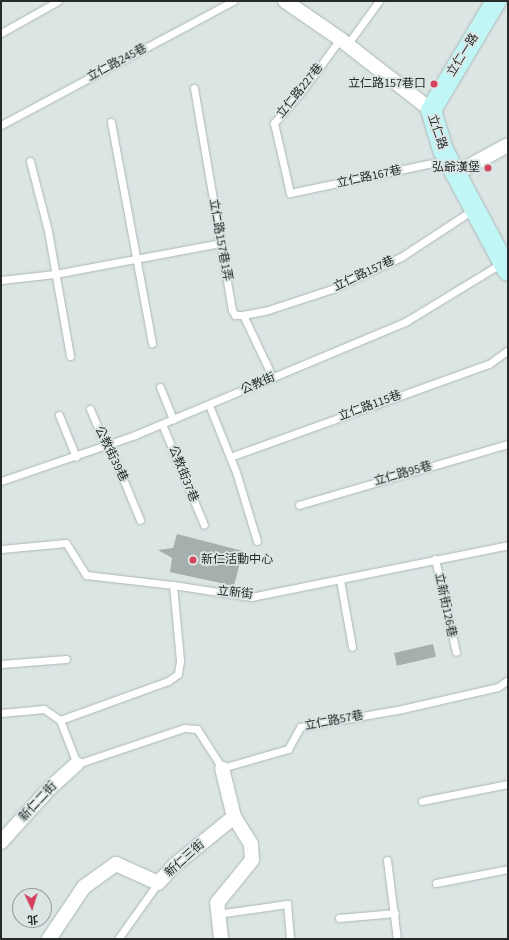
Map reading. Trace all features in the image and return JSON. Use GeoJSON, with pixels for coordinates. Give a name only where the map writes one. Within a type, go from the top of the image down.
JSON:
{"type":"FeatureCollection","features":[{"type":"Feature","properties":{"kind":"street","name":"立仁路"},"geometry":{"type":"LineString","coordinates":[[286,1],[343,42],[430,110],[452,167],[474,209],[507,264]]}},
{"type":"Feature","properties":{"kind":"street","name":"立仁一路"},"geometry":{"type":"LineString","coordinates":[[430,110],[496,1]]}},
{"type":"Feature","properties":{"kind":"street"},"geometry":{"type":"LineString","coordinates":[[452,167],[508,145]]}},
{"type":"Feature","properties":{"kind":"street","name":"新仁二街"},"geometry":{"type":"LineString","coordinates":[[1,842],[50,788],[77,764]]}},
{"type":"Feature","properties":{"kind":"street"},"geometry":{"type":"LineString","coordinates":[[220,939],[217,903],[252,860],[251,844],[234,817],[222,768]]}},
{"type":"Feature","properties":{"kind":"street","name":"新仁三街"},"geometry":{"type":"LineString","coordinates":[[48,939],[84,888],[116,864],[158,883],[176,864],[234,817]]}},
{"type":"Feature","properties":{"kind":"lane"},"geometry":{"type":"LineString","coordinates":[[1,32],[58,1]]}},
{"type":"Feature","properties":{"kind":"lane","name":"立仁路245巷"},"geometry":{"type":"LineString","coordinates":[[1,125],[233,1]]}},
{"type":"Feature","properties":{"kind":"lane"},"geometry":{"type":"LineString","coordinates":[[343,42],[379,1]]}},
{"type":"Feature","properties":{"kind":"lane","name":"立仁路227巷"},"geometry":{"type":"LineString","coordinates":[[290,193],[274,123],[343,42]]}},
{"type":"Feature","properties":{"kind":"lane","name":"立仁路157巷1弄"},"geometry":{"type":"LineString","coordinates":[[194,88],[232,310],[235,315],[243,315],[272,378]]}},
{"type":"Feature","properties":{"kind":"lane"},"geometry":{"type":"LineString","coordinates":[[110,122],[138,259],[152,342]]}},
{"type":"Feature","properties":{"kind":"lane"},"geometry":{"type":"LineString","coordinates":[[30,161],[55,274],[70,356]]}},
{"type":"Feature","properties":{"kind":"lane","name":"立仁路167巷"},"geometry":{"type":"LineString","coordinates":[[290,193],[452,167]]}},
{"type":"Feature","properties":{"kind":"lane","name":"立仁路157巷"},"geometry":{"type":"LineString","coordinates":[[243,315],[268,310],[332,290],[401,257],[474,209]]}},
{"type":"Feature","properties":{"kind":"lane"},"geometry":{"type":"LineString","coordinates":[[1,280],[55,274],[220,243]]}},
{"type":"Feature","properties":{"kind":"lane","name":"公教街"},"geometry":{"type":"LineString","coordinates":[[1,481],[76,457],[174,420],[405,322],[507,264]]}},
{"type":"Feature","properties":{"kind":"lane","name":"立仁路115巷"},"geometry":{"type":"LineString","coordinates":[[230,457],[489,364],[508,350]]}},
{"type":"Feature","properties":{"kind":"lane"},"geometry":{"type":"LineString","coordinates":[[160,387],[174,420]]}},
{"type":"Feature","properties":{"kind":"lane"},"geometry":{"type":"LineString","coordinates":[[209,405],[230,457],[257,540]]}},
{"type":"Feature","properties":{"kind":"lane","name":"公教街39巷"},"geometry":{"type":"LineString","coordinates":[[90,410],[103,439],[109,445],[140,520]]}},
{"type":"Feature","properties":{"kind":"lane"},"geometry":{"type":"LineString","coordinates":[[59,415],[76,457]]}},
{"type":"Feature","properties":{"kind":"lane","name":"公教街37巷"},"geometry":{"type":"LineString","coordinates":[[162,424],[204,525]]}},
{"type":"Feature","properties":{"kind":"lane","name":"立仁路95巷"},"geometry":{"type":"LineString","coordinates":[[299,505],[508,444]]}},
{"type":"Feature","properties":{"kind":"lane","name":"立新街"},"geometry":{"type":"LineString","coordinates":[[1,549],[66,543],[86,575],[173,584],[251,597],[508,545]]}},
{"type":"Feature","properties":{"kind":"lane","name":"立新街126巷"},"geometry":{"type":"LineString","coordinates":[[435,559],[456,652]]}},
{"type":"Feature","properties":{"kind":"lane"},"geometry":{"type":"LineString","coordinates":[[340,580],[352,647]]}},
{"type":"Feature","properties":{"kind":"lane"},"geometry":{"type":"LineString","coordinates":[[60,720],[168,681],[178,674],[180,661],[173,584]]}},
{"type":"Feature","properties":{"kind":"lane"},"geometry":{"type":"LineString","coordinates":[[1,664],[66,659]]}},
{"type":"Feature","properties":{"kind":"lane","name":"立仁路57巷"},"geometry":{"type":"LineString","coordinates":[[222,768],[288,749],[300,727],[402,708],[498,687],[508,680]]}},
{"type":"Feature","properties":{"kind":"lane"},"geometry":{"type":"LineString","coordinates":[[1,713],[44,709],[60,720],[77,764],[184,728],[198,729],[222,768]]}},
{"type":"Feature","properties":{"kind":"lane"},"geometry":{"type":"LineString","coordinates":[[422,802],[508,784]]}},
{"type":"Feature","properties":{"kind":"lane"},"geometry":{"type":"LineString","coordinates":[[387,860],[395,913],[397,939]]}},
{"type":"Feature","properties":{"kind":"lane"},"geometry":{"type":"LineString","coordinates":[[436,883],[508,868]]}},
{"type":"Feature","properties":{"kind":"lane"},"geometry":{"type":"LineString","coordinates":[[118,939],[158,883]]}},
{"type":"Feature","properties":{"kind":"lane"},"geometry":{"type":"LineString","coordinates":[[217,914],[286,904],[288,939]]}},
{"type":"Feature","properties":{"kind":"lane"},"geometry":{"type":"LineString","coordinates":[[339,918],[395,913]]}},
{"type":"Feature","properties":{"kind":"building","name":"新仁活動中心"},"geometry":{"type":"Polygon","coordinates":[[[177,534],[243,551],[234,586],[170,572],[172,558],[158,550],[173,548],[177,534]]]}},
{"type":"Feature","properties":{"kind":"building"},"geometry":{"type":"Polygon","coordinates":[[[433,644],[436,657],[397,666],[394,653],[433,644]]]}},
{"type":"Feature","properties":{"kind":"place","name":"立仁路157巷口"},"geometry":{"type":"Point","coordinates":[434,84]}},
{"type":"Feature","properties":{"kind":"place","name":"弘爺漢堡"},"geometry":{"type":"Point","coordinates":[488,168]}},
{"type":"Feature","properties":{"kind":"place","name":"新仁活動中心"},"geometry":{"type":"Point","coordinates":[193,560]}}]}
